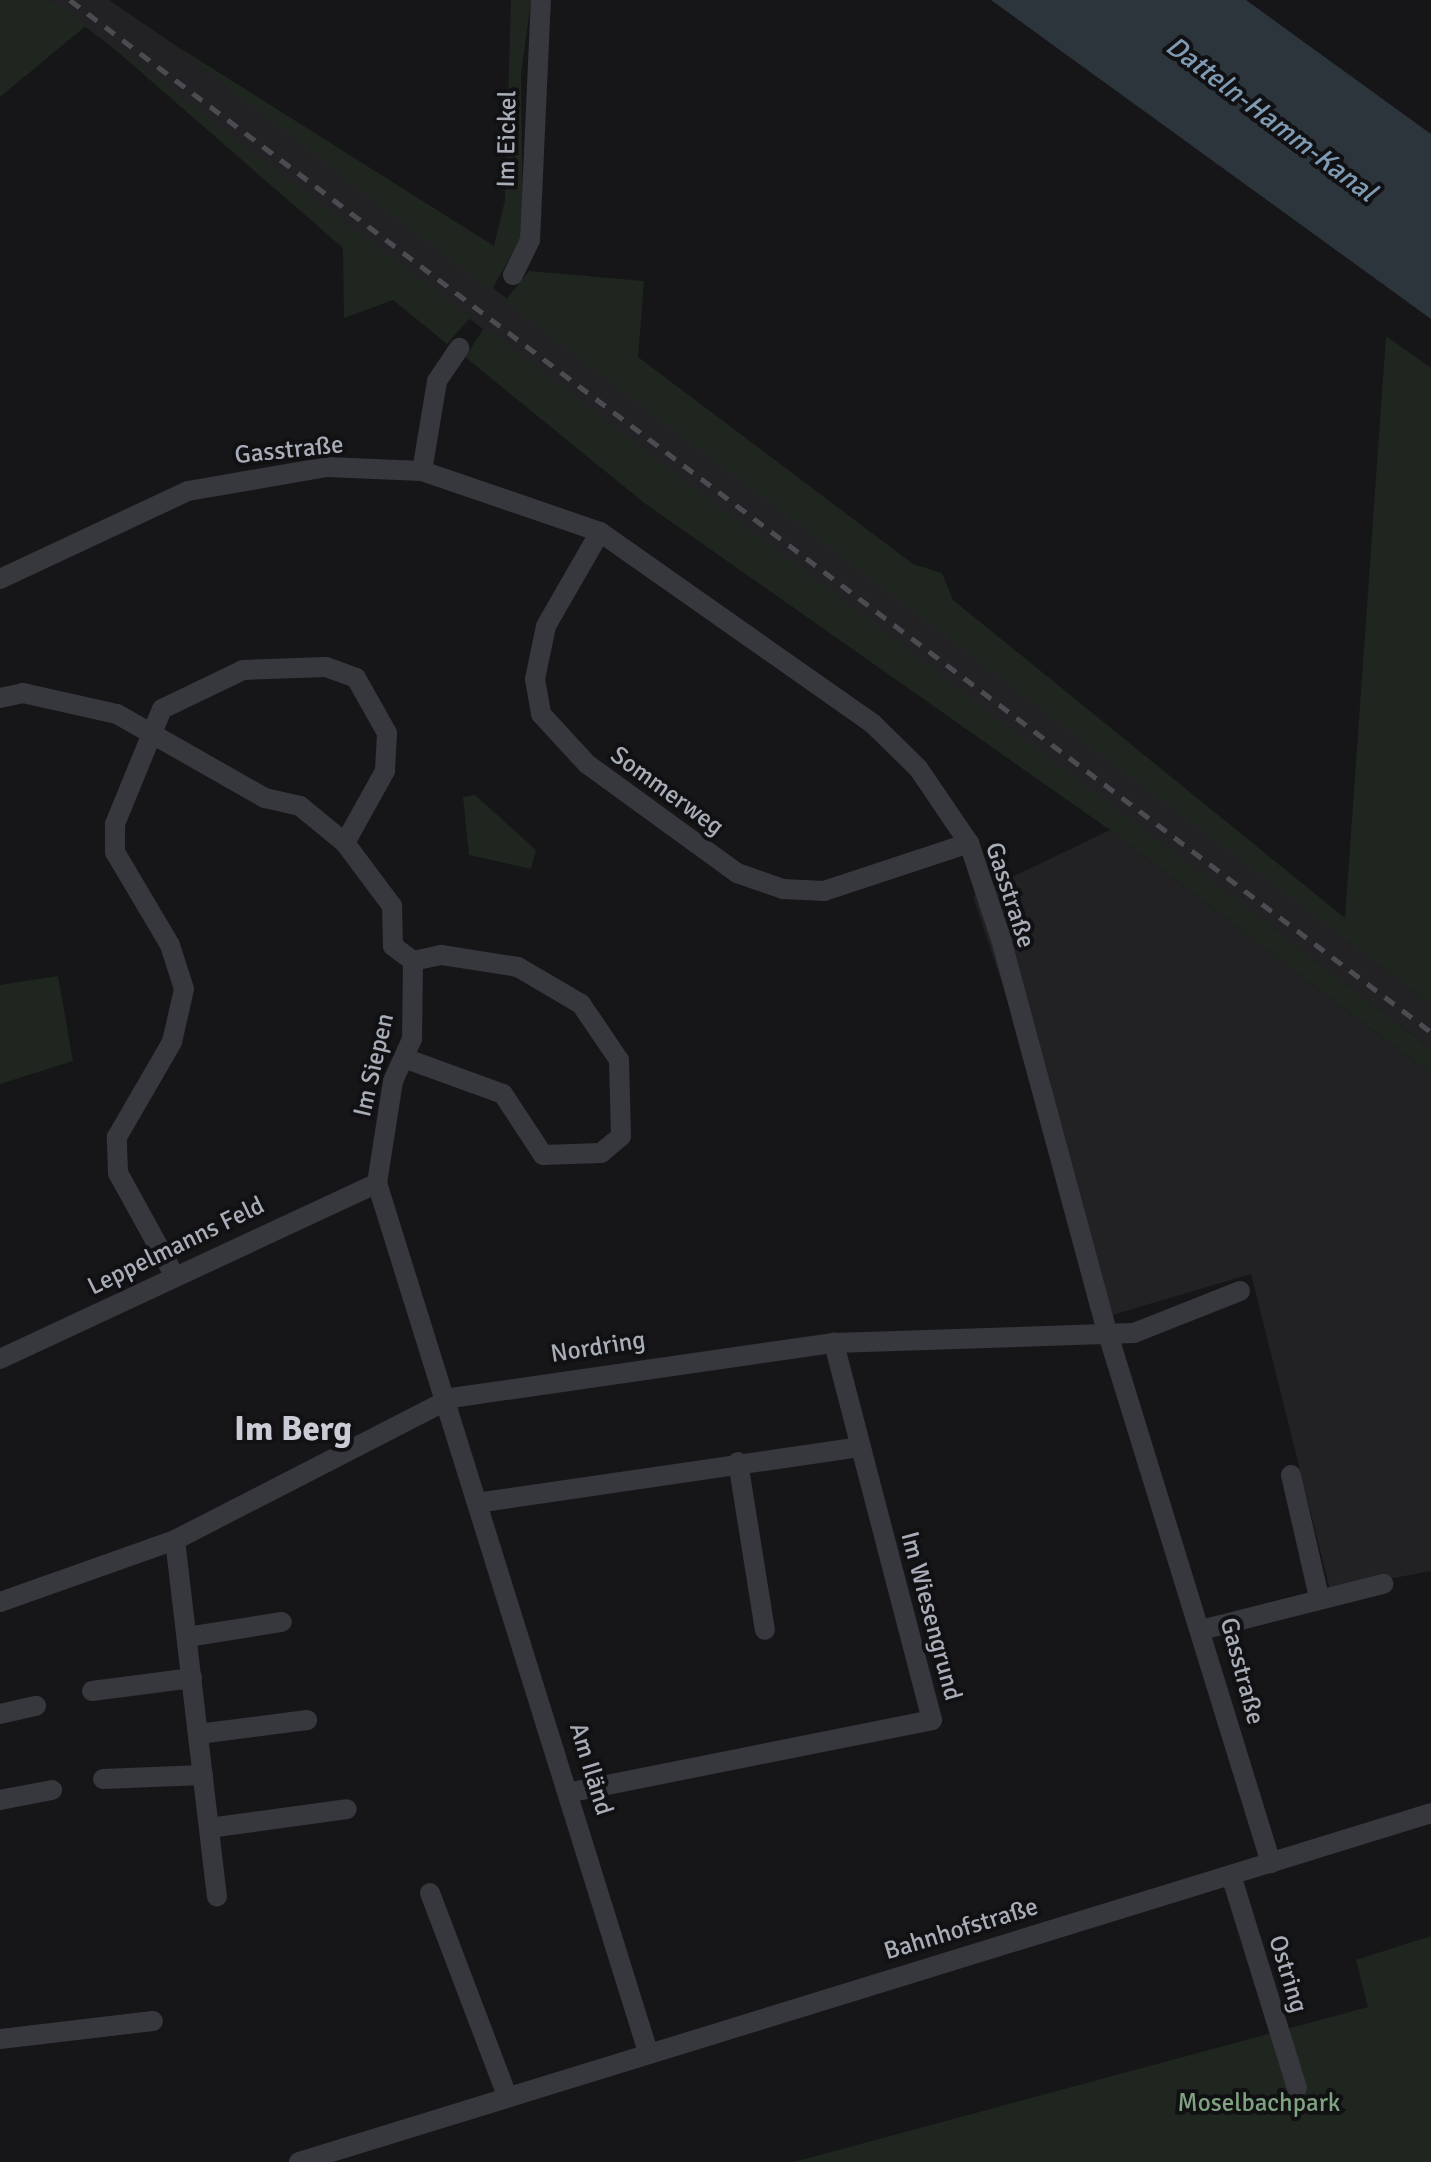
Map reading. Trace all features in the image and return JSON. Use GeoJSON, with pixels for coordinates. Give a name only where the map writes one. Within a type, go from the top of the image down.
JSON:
{"type":"FeatureCollection","features":[{"type":"Feature","properties":{"kind":"street","name":"Im Eickel"},"geometry":{"type":"LineString","coordinates":[[514,275],[530,240],[541,0]]}},
{"type":"Feature","properties":{"kind":"street"},"geometry":{"type":"LineString","coordinates":[[422,470],[437,381],[459,348]]}},
{"type":"Feature","properties":{"kind":"street","name":"Gasstraße"},"geometry":{"type":"LineString","coordinates":[[0,579],[188,491],[327,467],[422,470],[600,532],[873,724],[918,768],[969,843],[1107,1331],[1205,1629],[1271,1863]]}},
{"type":"Feature","properties":{"kind":"street","name":"Sommerweg"},"geometry":{"type":"LineString","coordinates":[[600,532],[546,626],[535,679],[541,714],[587,764],[737,873],[782,889],[824,891],[969,843]]}},
{"type":"Feature","properties":{"kind":"street"},"geometry":{"type":"LineString","coordinates":[[173,1273],[118,1172],[118,1137],[172,1042],[184,989],[170,945],[115,852],[115,824],[149,732],[162,709],[243,670],[326,667],[356,678],[387,733],[386,771],[346,843]]}},
{"type":"Feature","properties":{"kind":"street"},"geometry":{"type":"LineString","coordinates":[[0,698],[24,693],[117,714],[265,798],[300,806],[346,843],[392,906],[393,946],[413,961],[441,955],[518,967],[582,1004],[619,1060],[621,1136],[602,1153],[544,1155],[503,1094],[404,1058]]}},
{"type":"Feature","properties":{"kind":"street","name":"Im Siepen"},"geometry":{"type":"LineString","coordinates":[[377,1184],[404,1058],[413,961]]}},
{"type":"Feature","properties":{"kind":"street"},"geometry":{"type":"LineString","coordinates":[[377,1184],[451,1398]]}},
{"type":"Feature","properties":{"kind":"street","name":"Leppelmanns Feld"},"geometry":{"type":"LineString","coordinates":[[0,1359],[173,1273],[377,1184]]}},
{"type":"Feature","properties":{"kind":"street","name":"Nordring"},"geometry":{"type":"LineString","coordinates":[[0,1602],[175,1540],[451,1398],[834,1343],[1134,1332],[1240,1291]]}},
{"type":"Feature","properties":{"kind":"street","name":"Im Wiesengrund"},"geometry":{"type":"LineString","coordinates":[[572,1792],[932,1720],[834,1343]]}},
{"type":"Feature","properties":{"kind":"street","name":"Am Iländ"},"geometry":{"type":"LineString","coordinates":[[451,1398],[648,2052]]}},
{"type":"Feature","properties":{"kind":"street"},"geometry":{"type":"LineString","coordinates":[[483,1502],[861,1447]]}},
{"type":"Feature","properties":{"kind":"street"},"geometry":{"type":"LineString","coordinates":[[738,1462],[765,1630]]}},
{"type":"Feature","properties":{"kind":"street"},"geometry":{"type":"LineString","coordinates":[[1291,1475],[1319,1597]]}},
{"type":"Feature","properties":{"kind":"street"},"geometry":{"type":"LineString","coordinates":[[175,1540],[217,1898]]}},
{"type":"Feature","properties":{"kind":"street"},"geometry":{"type":"LineString","coordinates":[[1205,1629],[1382,1584]]}},
{"type":"Feature","properties":{"kind":"street"},"geometry":{"type":"LineString","coordinates":[[187,1637],[282,1622]]}},
{"type":"Feature","properties":{"kind":"street"},"geometry":{"type":"LineString","coordinates":[[92,1691],[192,1678]]}},
{"type":"Feature","properties":{"kind":"street"},"geometry":{"type":"LineString","coordinates":[[0,1714],[36,1706]]}},
{"type":"Feature","properties":{"kind":"street"},"geometry":{"type":"LineString","coordinates":[[198,1734],[306,1720]]}},
{"type":"Feature","properties":{"kind":"street"},"geometry":{"type":"LineString","coordinates":[[103,1779],[203,1775]]}},
{"type":"Feature","properties":{"kind":"street"},"geometry":{"type":"LineString","coordinates":[[0,1800],[52,1790]]}},
{"type":"Feature","properties":{"kind":"street"},"geometry":{"type":"LineString","coordinates":[[209,1828],[347,1809]]}},
{"type":"Feature","properties":{"kind":"street","name":"Bahnhofstraße"},"geometry":{"type":"LineString","coordinates":[[299,2162],[1431,1814]]}},
{"type":"Feature","properties":{"kind":"street","name":"Ostring"},"geometry":{"type":"LineString","coordinates":[[1230,1875],[1297,2088]]}},
{"type":"Feature","properties":{"kind":"street"},"geometry":{"type":"LineString","coordinates":[[430,1893],[508,2098]]}},
{"type":"Feature","properties":{"kind":"street"},"geometry":{"type":"LineString","coordinates":[[0,2040],[153,2021]]}},
{"type":"Feature","properties":{"kind":"shaded area"},"geometry":{"type":"Polygon","coordinates":[[[50,0],[109,0],[172,43],[1431,1004],[1431,1049],[50,0]]]}},
{"type":"Feature","properties":{"kind":"shaded area"},"geometry":{"type":"Polygon","coordinates":[[[1110,830],[1431,1074],[1431,1571],[1330,1590],[1251,1274],[1112,1315],[973,896],[1110,830]]]}},
{"type":"Feature","properties":{"kind":"green space"},"geometry":{"type":"Polygon","coordinates":[[[0,0],[50,0],[87,25],[0,97],[0,0]]]}},
{"type":"Feature","properties":{"kind":"green space"},"geometry":{"type":"Polygon","coordinates":[[[511,0],[531,0],[521,75],[523,234],[491,291],[172,43],[494,246],[505,200],[511,0]]]}},
{"type":"Feature","properties":{"kind":"green space"},"geometry":{"type":"Polygon","coordinates":[[[94,31],[470,318],[447,344],[393,300],[344,318],[343,248],[94,31]]]}},
{"type":"Feature","properties":{"kind":"green space"},"geometry":{"type":"Polygon","coordinates":[[[529,271],[644,281],[638,357],[913,564],[942,573],[953,600],[1345,918],[1386,336],[1431,368],[1431,1004],[505,301],[529,271]]]}},
{"type":"Feature","properties":{"kind":"green space"},"geometry":{"type":"Polygon","coordinates":[[[484,328],[1431,1049],[1431,1074],[1110,830],[643,502],[465,357],[484,328]]]}},
{"type":"Feature","properties":{"kind":"green space"},"geometry":{"type":"Polygon","coordinates":[[[475,795],[536,850],[531,869],[469,855],[463,797],[475,795]]]}},
{"type":"Feature","properties":{"kind":"green space"},"geometry":{"type":"Polygon","coordinates":[[[58,976],[73,1061],[0,1084],[0,985],[58,976]]]}},
{"type":"Feature","properties":{"kind":"green space","name":"Moselbachpark"},"geometry":{"type":"Polygon","coordinates":[[[1431,1936],[1431,2162],[794,2162],[1368,2007],[1356,1960],[1431,1936]]]}},
{"type":"Feature","properties":{"kind":"water","name":"Datteln-Hamm-Kanal"},"geometry":{"type":"Polygon","coordinates":[[[991,0],[1246,0],[1431,134],[1431,319],[991,0]]]}},
{"type":"Feature","properties":{"kind":"railway"},"geometry":{"type":"LineString","coordinates":[[70,0],[1431,1032]]}},
{"type":"Feature","properties":{"kind":"district","name":"Im Berg"},"geometry":{"type":"Point","coordinates":[293,1429]}}]}
